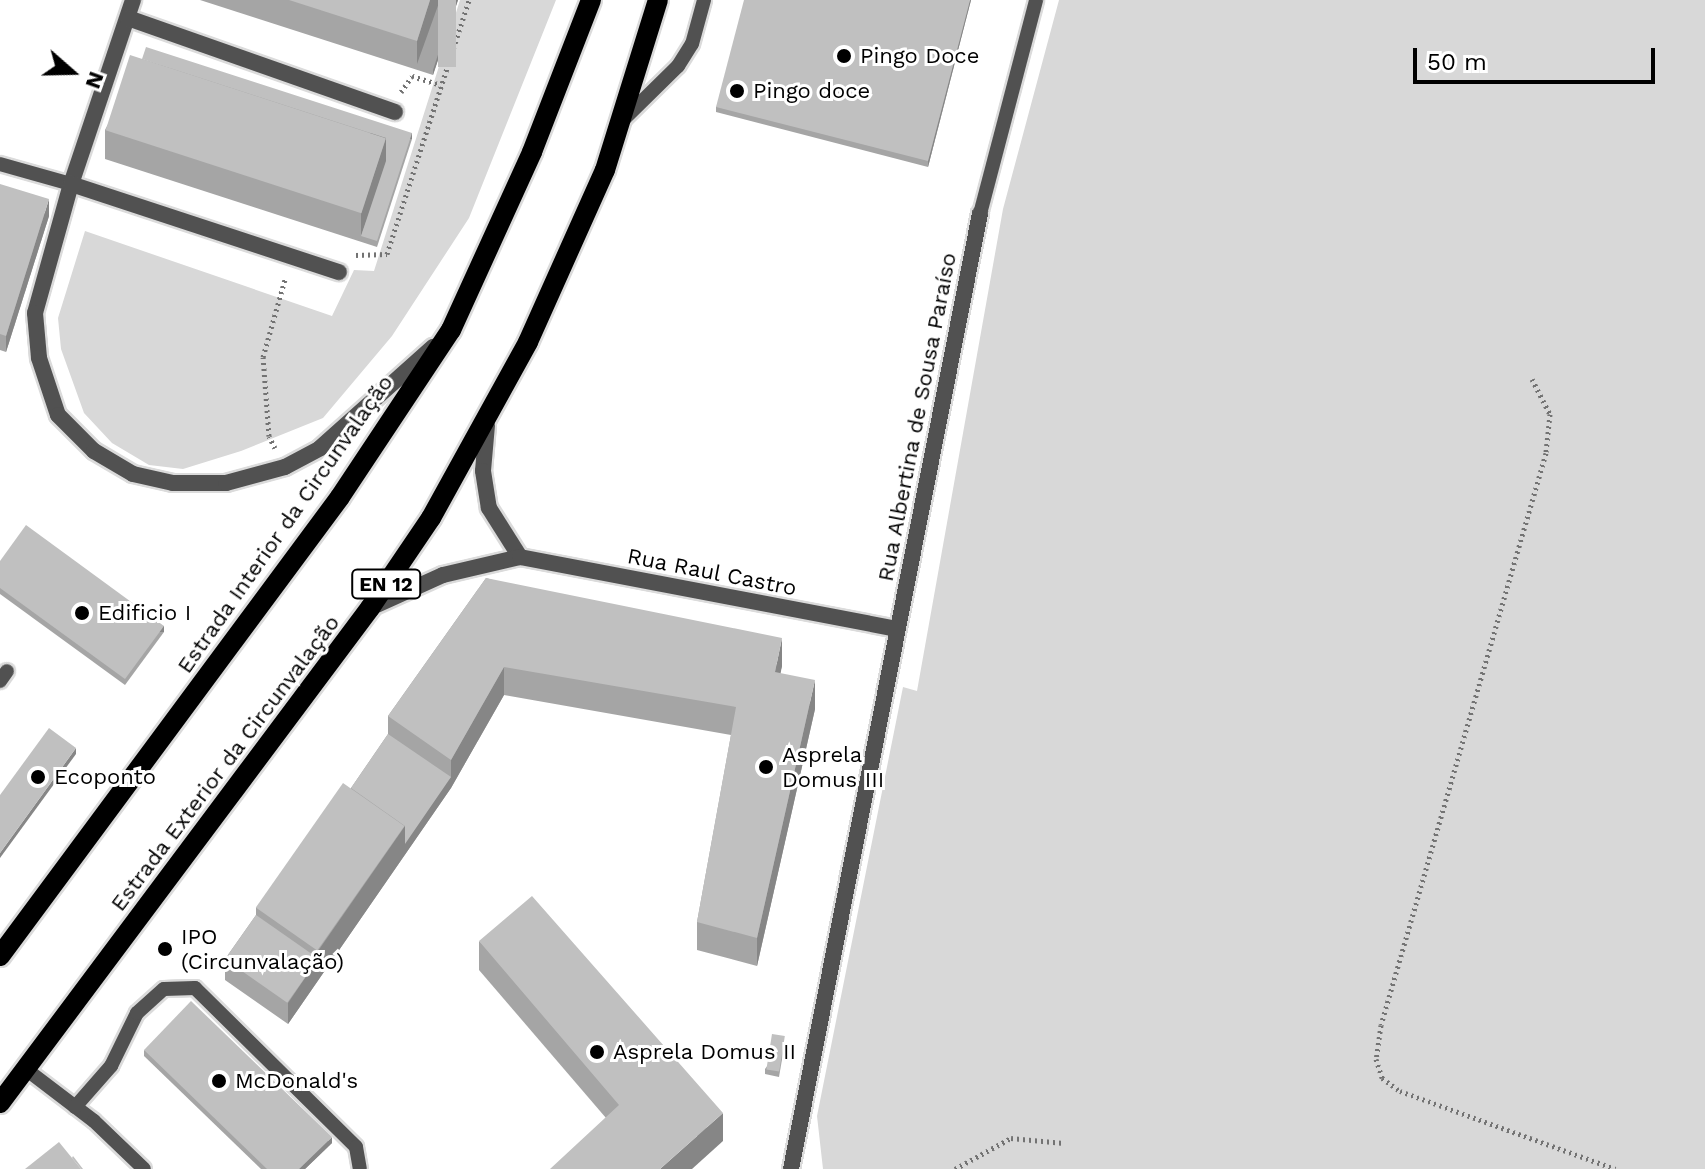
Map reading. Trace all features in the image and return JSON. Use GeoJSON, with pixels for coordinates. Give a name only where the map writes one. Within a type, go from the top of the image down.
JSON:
{"type":"FeatureCollection","features":[{"type":"Feature","properties":{"kind":"main road","name":"Estrada Interior da Circunvalação"},"geometry":{"type":"LineString","coordinates":[[0,956],[340,497],[451,330],[532,152],[591,0]]}},
{"type":"Feature","properties":{"kind":"main road","name":"Estrada Exterior da Circunvalação"},"geometry":{"type":"LineString","coordinates":[[0,1103],[370,608],[431,518],[528,342],[605,170],[658,0]]}},
{"type":"Feature","properties":{"kind":"street"},"geometry":{"type":"LineString","coordinates":[[133,0],[71,184],[35,313],[39,358],[58,415],[94,451],[133,474],[173,483],[226,483],[285,467],[320,448],[371,408],[451,330]]}},
{"type":"Feature","properties":{"kind":"street"},"geometry":{"type":"LineString","coordinates":[[128,18],[395,112]]}},
{"type":"Feature","properties":{"kind":"street"},"geometry":{"type":"LineString","coordinates":[[71,184],[339,272]]}},
{"type":"Feature","properties":{"kind":"street","name":"Rua Albertina de Sousa Paraíso"},"geometry":{"type":"LineString","coordinates":[[791,1169],[980,214]]}},
{"type":"Feature","properties":{"kind":"street"},"geometry":{"type":"LineString","coordinates":[[488,414],[483,475],[489,508],[520,557]]}},
{"type":"Feature","properties":{"kind":"street","name":"Rua Raul Castro"},"geometry":{"type":"LineString","coordinates":[[370,608],[443,575],[520,557],[896,629]]}},
{"type":"Feature","properties":{"kind":"lane"},"geometry":{"type":"LineString","coordinates":[[620,123],[678,66],[692,44],[704,0]]}},
{"type":"Feature","properties":{"kind":"lane"},"geometry":{"type":"LineString","coordinates":[[980,214],[1036,0]]}},
{"type":"Feature","properties":{"kind":"lane"},"geometry":{"type":"LineString","coordinates":[[0,164],[71,184]]}},
{"type":"Feature","properties":{"kind":"lane"},"geometry":{"type":"LineString","coordinates":[[75,1107],[111,1066],[137,1013],[164,989],[195,988],[356,1147],[360,1169]]}},
{"type":"Feature","properties":{"kind":"lane"},"geometry":{"type":"LineString","coordinates":[[27,1070],[94,1121],[144,1169]]}},
{"type":"Feature","properties":{"kind":"path"},"geometry":{"type":"LineString","coordinates":[[339,272],[350,255],[387,254],[469,0]]}},
{"type":"Feature","properties":{"kind":"path"},"geometry":{"type":"LineString","coordinates":[[395,112],[404,81],[412,76],[441,85]]}},
{"type":"Feature","properties":{"kind":"path"},"geometry":{"type":"LineString","coordinates":[[281,290],[263,357],[269,436],[285,467]]}},
{"type":"Feature","properties":{"kind":"path"},"geometry":{"type":"LineString","coordinates":[[1532,379],[1550,414],[1546,453],[1381,1025],[1376,1059],[1382,1078],[1400,1091],[1615,1169]]}},
{"type":"Feature","properties":{"kind":"path"},"geometry":{"type":"LineString","coordinates":[[955,1169],[1011,1138],[1064,1143]]}},
{"type":"Feature","properties":{"kind":"shaded area"},"geometry":{"type":"Polygon","coordinates":[[[460,0],[556,0],[469,218],[392,336],[323,418],[241,451],[183,469],[149,465],[112,443],[84,413],[61,349],[58,318],[85,231],[332,316],[354,270],[374,271],[460,0]]]}},
{"type":"Feature","properties":{"kind":"shaded area"},"geometry":{"type":"Polygon","coordinates":[[[1059,0],[1705,0],[1705,1169],[823,1169],[817,1116],[903,687],[917,691],[1003,209],[1059,0]]]}},
{"type":"Feature","properties":{"kind":"building"},"geometry":{"type":"Polygon","coordinates":[[[289,0],[430,0],[417,41],[289,0]]]}},
{"type":"Feature","properties":{"kind":"building"},"geometry":{"type":"Polygon","coordinates":[[[438,0],[456,0],[456,67],[438,67],[438,0]]]}},
{"type":"Feature","properties":{"kind":"building","name":"Pingo Doce"},"geometry":{"type":"Polygon","coordinates":[[[744,0],[970,0],[928,161],[716,107],[744,0]]]}},
{"type":"Feature","properties":{"kind":"building"},"geometry":{"type":"Polygon","coordinates":[[[146,47],[412,133],[377,241],[361,236],[386,161],[386,138],[142,59],[146,47]]]}},
{"type":"Feature","properties":{"kind":"building"},"geometry":{"type":"Polygon","coordinates":[[[130,55],[386,138],[361,213],[106,130],[130,55]]]}},
{"type":"Feature","properties":{"kind":"building"},"geometry":{"type":"Polygon","coordinates":[[[0,184],[49,199],[6,336],[0,334],[0,184]]]}},
{"type":"Feature","properties":{"kind":"building","name":"Edificio I"},"geometry":{"type":"Polygon","coordinates":[[[26,525],[164,626],[125,679],[0,588],[0,561],[26,525]]]}},
{"type":"Feature","properties":{"kind":"building","name":"Asprela Domus III"},"geometry":{"type":"Polygon","coordinates":[[[486,578],[782,638],[775,672],[815,680],[757,938],[697,922],[736,707],[504,667],[451,760],[388,716],[486,578]]]}},
{"type":"Feature","properties":{"kind":"building","name":"Ecoponto"},"geometry":{"type":"Polygon","coordinates":[[[49,728],[76,748],[0,853],[0,795],[49,728]]]}},
{"type":"Feature","properties":{"kind":"building"},"geometry":{"type":"Polygon","coordinates":[[[388,734],[451,777],[405,844],[405,826],[351,788],[388,734]]]}},
{"type":"Feature","properties":{"kind":"building"},"geometry":{"type":"Polygon","coordinates":[[[343,783],[404,826],[317,951],[256,908],[343,783]]]}},
{"type":"Feature","properties":{"kind":"building","name":"Asprela Domus II"},"geometry":{"type":"Polygon","coordinates":[[[532,896],[723,1113],[660,1169],[550,1169],[619,1105],[479,941],[532,896]]]}},
{"type":"Feature","properties":{"kind":"building"},"geometry":{"type":"Polygon","coordinates":[[[256,915],[318,959],[287,1003],[225,959],[256,915]]]}},
{"type":"Feature","properties":{"kind":"building","name":"McDonald's"},"geometry":{"type":"Polygon","coordinates":[[[191,1001],[332,1137],[299,1169],[267,1169],[144,1050],[191,1001]]]}},
{"type":"Feature","properties":{"kind":"building"},"geometry":{"type":"Polygon","coordinates":[[[772,1034],[785,1036],[779,1072],[766,1070],[772,1034]]]}},
{"type":"Feature","properties":{"kind":"building"},"geometry":{"type":"Polygon","coordinates":[[[59,1142],[81,1169],[25,1169],[59,1142]]]}},
{"type":"Feature","properties":{"kind":"place","name":"Pingo Doce"},"geometry":{"type":"Point","coordinates":[844,56]}},
{"type":"Feature","properties":{"kind":"place","name":"Pingo doce"},"geometry":{"type":"Point","coordinates":[737,91]}},
{"type":"Feature","properties":{"kind":"place","name":"Edificio I"},"geometry":{"type":"Point","coordinates":[82,613]}},
{"type":"Feature","properties":{"kind":"place","name":"Asprela Domus III"},"geometry":{"type":"Point","coordinates":[766,767]}},
{"type":"Feature","properties":{"kind":"place","name":"Ecoponto"},"geometry":{"type":"Point","coordinates":[38,777]}},
{"type":"Feature","properties":{"kind":"place","name":"IPO (Circunvalação)"},"geometry":{"type":"Point","coordinates":[165,949]}},
{"type":"Feature","properties":{"kind":"place","name":"Asprela Domus II"},"geometry":{"type":"Point","coordinates":[597,1052]}},
{"type":"Feature","properties":{"kind":"place","name":"McDonald's"},"geometry":{"type":"Point","coordinates":[219,1081]}}]}
